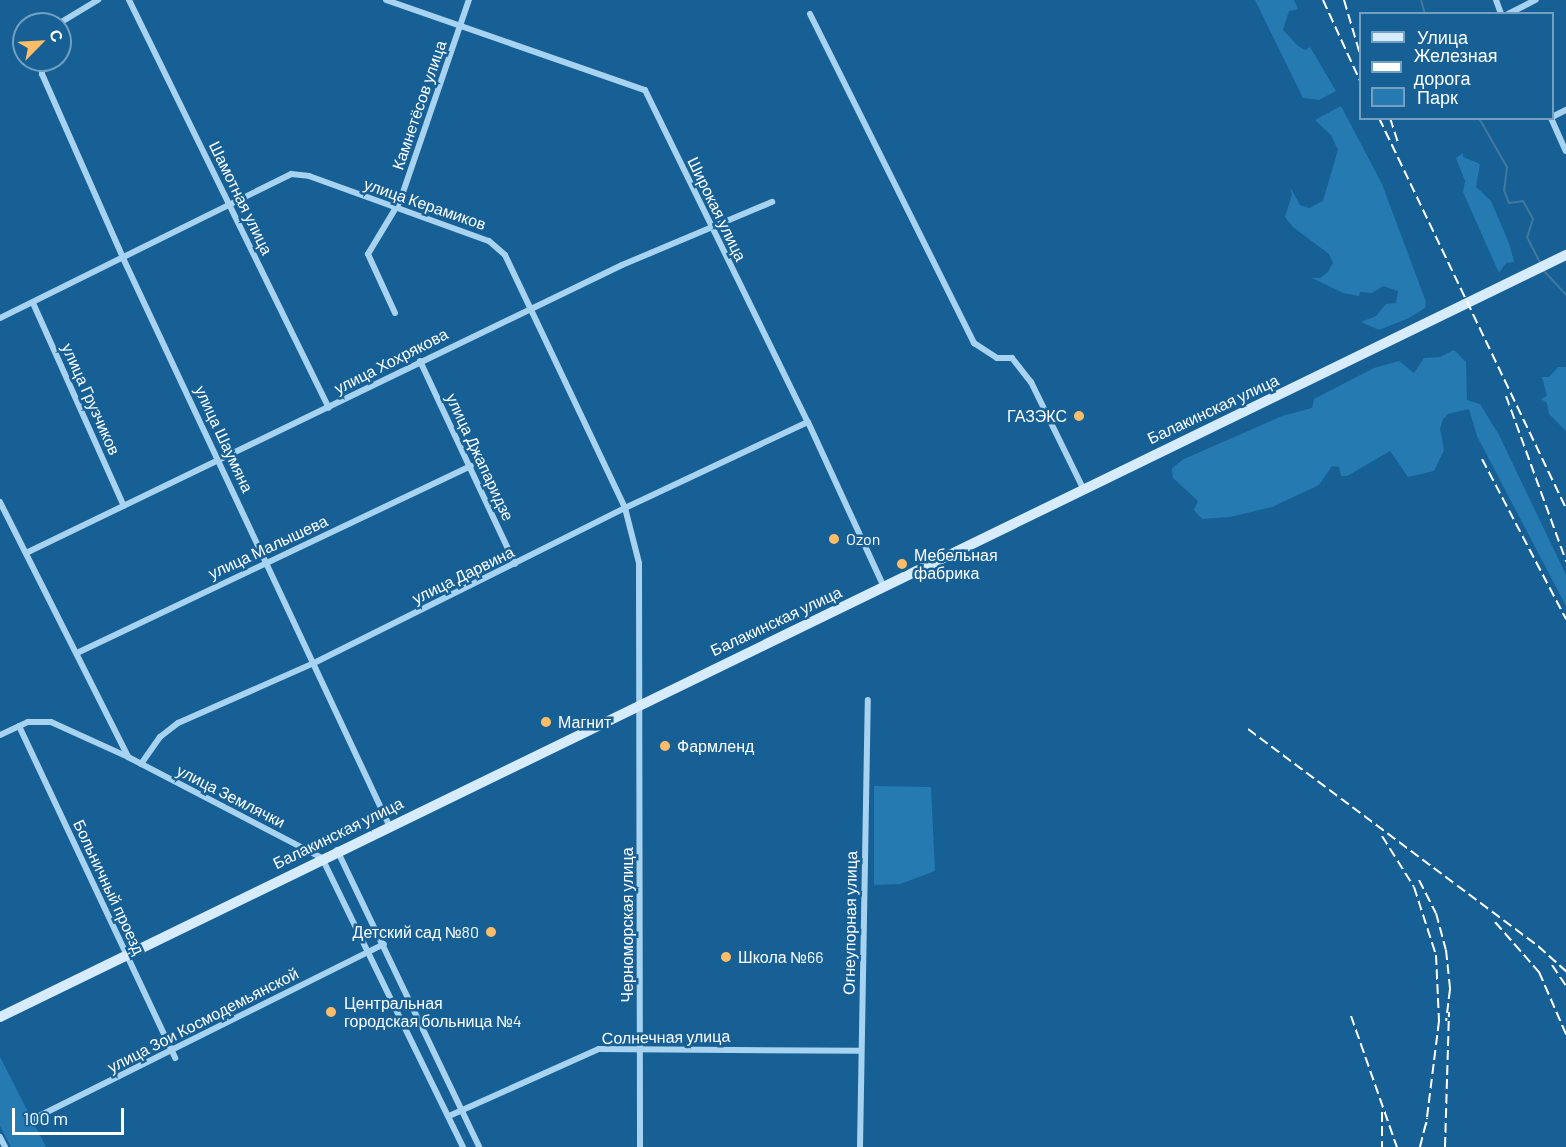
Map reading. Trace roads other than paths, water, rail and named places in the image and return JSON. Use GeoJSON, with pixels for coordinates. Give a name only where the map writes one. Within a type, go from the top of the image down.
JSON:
{"type":"FeatureCollection","features":[{"type":"Feature","properties":{"kind":"main road","name":"Балакинская улица"},"geometry":{"type":"LineString","coordinates":[[0,1017],[638,703],[884,587],[1083,488],[1566,255]]}},
{"type":"Feature","properties":{"kind":"street"},"geometry":{"type":"LineString","coordinates":[[72,16],[99,0]]}},
{"type":"Feature","properties":{"kind":"street","name":"Шамотная улица"},"geometry":{"type":"LineString","coordinates":[[129,0],[329,408]]}},
{"type":"Feature","properties":{"kind":"street","name":"Широкая улица"},"geometry":{"type":"LineString","coordinates":[[386,0],[645,90],[808,422],[884,587]]}},
{"type":"Feature","properties":{"kind":"street","name":"Камнетёсов улица"},"geometry":{"type":"LineString","coordinates":[[395,313],[368,254],[395,210],[469,0]]}},
{"type":"Feature","properties":{"kind":"street"},"geometry":{"type":"LineString","coordinates":[[1512,12],[1536,0]]}},
{"type":"Feature","properties":{"kind":"street"},"geometry":{"type":"LineString","coordinates":[[810,14],[974,343],[996,358],[1012,358],[1031,382],[1083,488]]}},
{"type":"Feature","properties":{"kind":"street","name":"улица Шаумяна"},"geometry":{"type":"LineString","coordinates":[[42,72],[123,258],[389,825]]}},
{"type":"Feature","properties":{"kind":"street"},"geometry":{"type":"LineString","coordinates":[[1553,120],[1566,151]]}},
{"type":"Feature","properties":{"kind":"street","name":"улица Керамиков"},"geometry":{"type":"LineString","coordinates":[[0,318],[291,174],[309,176],[395,210],[489,241],[505,255],[625,508],[639,563],[638,703]]}},
{"type":"Feature","properties":{"kind":"street","name":"улица Хохрякова"},"geometry":{"type":"LineString","coordinates":[[26,553],[220,462],[531,308],[772,202]]}},
{"type":"Feature","properties":{"kind":"street","name":"улица Грузчиков"},"geometry":{"type":"LineString","coordinates":[[33,303],[124,506]]}},
{"type":"Feature","properties":{"kind":"street","name":"улица Джапаридзе"},"geometry":{"type":"LineString","coordinates":[[420,362],[471,466],[514,564]]}},
{"type":"Feature","properties":{"kind":"street","name":"улица Дарвина"},"geometry":{"type":"LineString","coordinates":[[141,764],[160,737],[178,723],[314,663],[625,508],[808,422]]}},
{"type":"Feature","properties":{"kind":"street","name":"улица Малышева"},"geometry":{"type":"LineString","coordinates":[[77,653],[471,466]]}},
{"type":"Feature","properties":{"kind":"street"},"geometry":{"type":"LineString","coordinates":[[0,502],[128,757]]}},
{"type":"Feature","properties":{"kind":"street"},"geometry":{"type":"LineString","coordinates":[[0,522],[8,518]]}},
{"type":"Feature","properties":{"kind":"street","name":"Огнеупорная улица"},"geometry":{"type":"LineString","coordinates":[[860,1147],[868,700]]}},
{"type":"Feature","properties":{"kind":"street","name":"Черноморская улица"},"geometry":{"type":"LineString","coordinates":[[638,703],[642,759],[639,890],[642,1048],[640,1147]]}},
{"type":"Feature","properties":{"kind":"street"},"geometry":{"type":"LineString","coordinates":[[0,735],[36,721],[51,722],[128,757]]}},
{"type":"Feature","properties":{"kind":"street","name":"Больничный проезд"},"geometry":{"type":"LineString","coordinates":[[19,726],[125,956],[175,1058]]}},
{"type":"Feature","properties":{"kind":"street","name":"улица Землячки"},"geometry":{"type":"LineString","coordinates":[[128,757],[322,858]]}},
{"type":"Feature","properties":{"kind":"street"},"geometry":{"type":"LineString","coordinates":[[337,850],[384,944],[479,1147]]}},
{"type":"Feature","properties":{"kind":"street"},"geometry":{"type":"LineString","coordinates":[[322,858],[464,1147]]}},
{"type":"Feature","properties":{"kind":"street","name":"улица Зои Космодемьянской"},"geometry":{"type":"LineString","coordinates":[[33,1119],[384,944]]}},
{"type":"Feature","properties":{"kind":"street","name":"Солнечная улица"},"geometry":{"type":"LineString","coordinates":[[449,1116],[599,1049],[861,1051]]}},
{"type":"Feature","properties":{"kind":"street"},"geometry":{"type":"LineString","coordinates":[[0,1137],[5,1147]]}},
{"type":"Feature","properties":{"kind":"waterway"},"geometry":{"type":"LineString","coordinates":[[1421,0],[1424,12]]}},
{"type":"Feature","properties":{"kind":"waterway"},"geometry":{"type":"LineString","coordinates":[[1480,120],[1507,167],[1504,190],[1509,203],[1523,201],[1533,219],[1527,237],[1540,263]]}},
{"type":"Feature","properties":{"kind":"waterway"},"geometry":{"type":"LineString","coordinates":[[1544,271],[1566,295]]}},
{"type":"Feature","properties":{"kind":"railway"},"geometry":{"type":"LineString","coordinates":[[1323,0],[1359,79]]}},
{"type":"Feature","properties":{"kind":"railway"},"geometry":{"type":"LineString","coordinates":[[1344,0],[1359,51]]}},
{"type":"Feature","properties":{"kind":"railway"},"geometry":{"type":"LineString","coordinates":[[1380,120],[1566,508]]}},
{"type":"Feature","properties":{"kind":"railway"},"geometry":{"type":"LineString","coordinates":[[1391,120],[1398,142]]}},
{"type":"Feature","properties":{"kind":"railway"},"geometry":{"type":"LineString","coordinates":[[1506,396],[1566,561]]}},
{"type":"Feature","properties":{"kind":"railway"},"geometry":{"type":"LineString","coordinates":[[1482,459],[1566,619]]}},
{"type":"Feature","properties":{"kind":"railway"},"geometry":{"type":"LineString","coordinates":[[1248,729],[1538,946],[1566,971]]}},
{"type":"Feature","properties":{"kind":"railway"},"geometry":{"type":"LineString","coordinates":[[1382,836],[1414,887],[1436,955],[1439,1021],[1426,1125]]}},
{"type":"Feature","properties":{"kind":"railway"},"geometry":{"type":"LineString","coordinates":[[1419,880],[1436,913],[1446,950],[1450,989],[1446,1021]]}},
{"type":"Feature","properties":{"kind":"railway"},"geometry":{"type":"LineString","coordinates":[[1495,922],[1539,972],[1566,1034]]}},
{"type":"Feature","properties":{"kind":"railway"},"geometry":{"type":"LineString","coordinates":[[1552,965],[1566,986]]}},
{"type":"Feature","properties":{"kind":"railway"},"geometry":{"type":"LineString","coordinates":[[1445,1147],[1449,1012]]}},
{"type":"Feature","properties":{"kind":"railway"},"geometry":{"type":"LineString","coordinates":[[1351,1016],[1397,1147]]}},
{"type":"Feature","properties":{"kind":"railway"},"geometry":{"type":"LineString","coordinates":[[1382,1112],[1382,1147]]}},
{"type":"Feature","properties":{"kind":"railway"},"geometry":{"type":"LineString","coordinates":[[1420,1147],[1427,1118]]}},
{"type":"Feature","properties":{"kind":"place","name":"ГАЗЭКС"},"geometry":{"type":"Point","coordinates":[1079,416]}},
{"type":"Feature","properties":{"kind":"place","name":"Ozon"},"geometry":{"type":"Point","coordinates":[834,539]}},
{"type":"Feature","properties":{"kind":"place","name":"Мебельная фабрика"},"geometry":{"type":"Point","coordinates":[902,564]}},
{"type":"Feature","properties":{"kind":"place","name":"Магнит"},"geometry":{"type":"Point","coordinates":[546,722]}},
{"type":"Feature","properties":{"kind":"place","name":"Фармленд"},"geometry":{"type":"Point","coordinates":[665,746]}},
{"type":"Feature","properties":{"kind":"place","name":"Детский сад №80"},"geometry":{"type":"Point","coordinates":[491,932]}},
{"type":"Feature","properties":{"kind":"place","name":"Школа №66"},"geometry":{"type":"Point","coordinates":[726,957]}},
{"type":"Feature","properties":{"kind":"place","name":"Центральная городская больница №4"},"geometry":{"type":"Point","coordinates":[331,1012]}}]}
